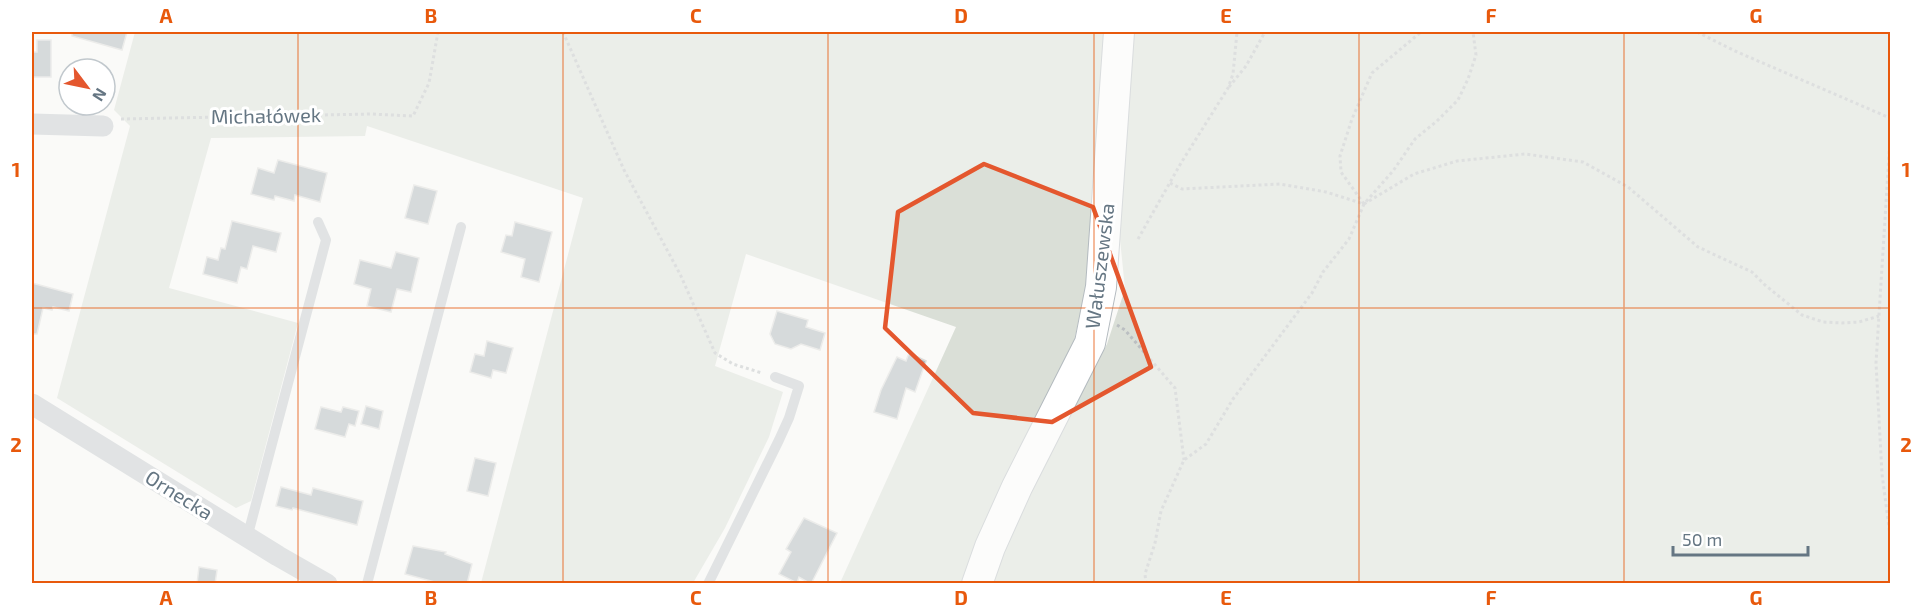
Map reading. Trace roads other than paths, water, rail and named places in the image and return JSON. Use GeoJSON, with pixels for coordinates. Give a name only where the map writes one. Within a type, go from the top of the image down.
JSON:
{"type":"FeatureCollection","features":[{"type":"Feature","properties":{"kind":"street","name":"Wałuszewska"},"geometry":{"type":"LineString","coordinates":[[977,584],[990,547],[1017,487],[1090,343],[1101,287],[1119,32]]}},
{"type":"Feature","properties":{"kind":"street"},"geometry":{"type":"LineString","coordinates":[[32,124],[103,126]]}},
{"type":"Feature","properties":{"kind":"street","name":"Ornecka"},"geometry":{"type":"LineString","coordinates":[[32,404],[247,538],[327,584]]}},
{"type":"Feature","properties":{"kind":"lane"},"geometry":{"type":"LineString","coordinates":[[247,538],[326,240],[318,222]]}},
{"type":"Feature","properties":{"kind":"lane"},"geometry":{"type":"LineString","coordinates":[[368,584],[460,227]]}},
{"type":"Feature","properties":{"kind":"lane"},"geometry":{"type":"LineString","coordinates":[[708,584],[789,418],[799,386],[775,377]]}}]}
